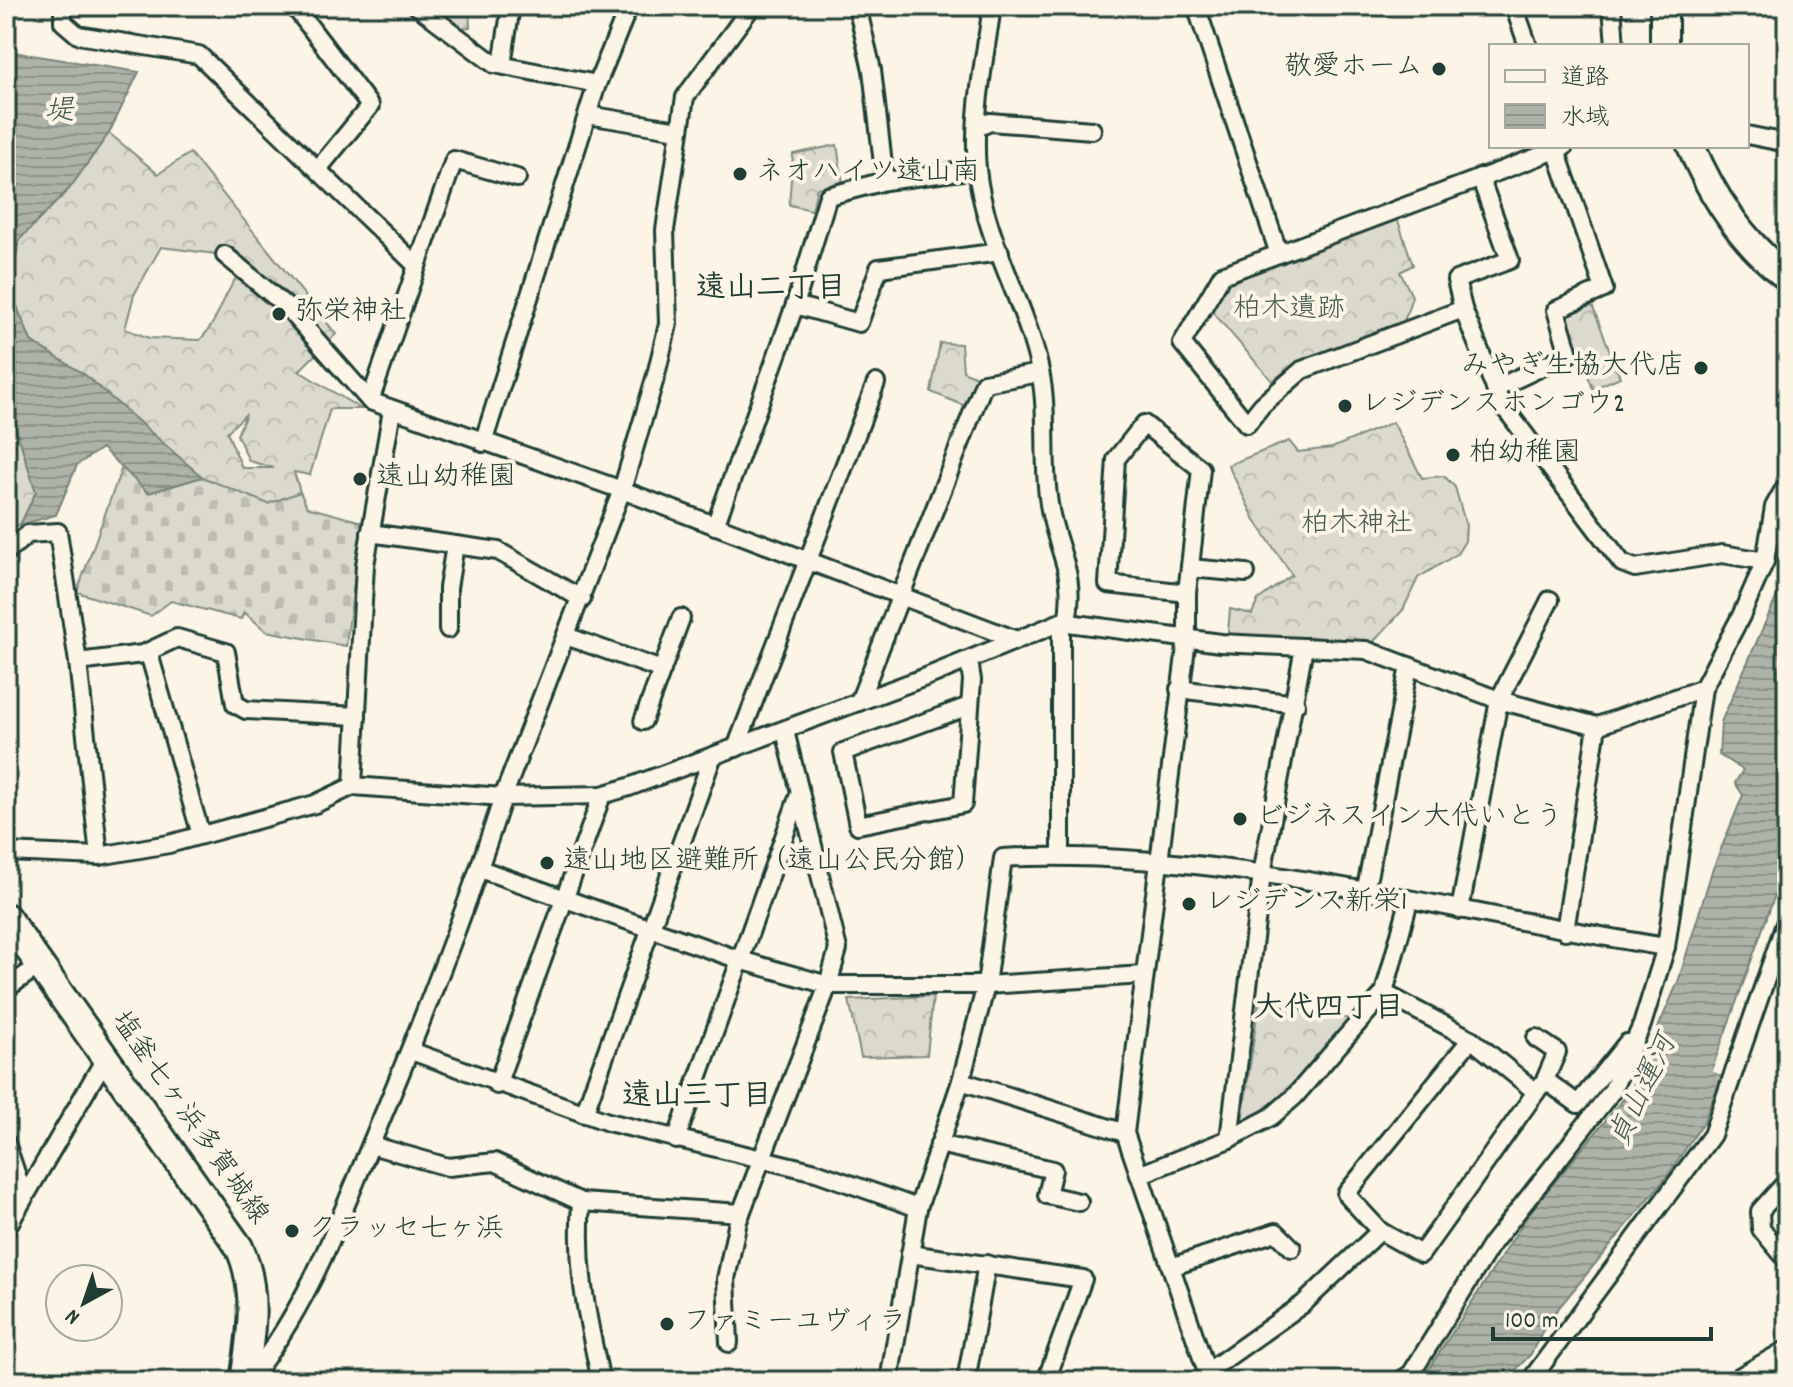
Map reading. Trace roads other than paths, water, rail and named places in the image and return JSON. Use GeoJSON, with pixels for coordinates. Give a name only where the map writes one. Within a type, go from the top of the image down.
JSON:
{"type":"FeatureCollection","features":[{"type":"Feature","properties":{"kind":"main road"},"geometry":{"type":"LineString","coordinates":[[1664,6],[1664,44]]}},
{"type":"Feature","properties":{"kind":"main road"},"geometry":{"type":"LineString","coordinates":[[1692,148],[1718,198],[1743,234],[1787,277]]}},
{"type":"Feature","properties":{"kind":"main road","name":"塩釜七ヶ浜多賀城線"},"geometry":{"type":"LineString","coordinates":[[6,917],[239,1247],[247,1264],[252,1306],[246,1381]]}},
{"type":"Feature","properties":{"kind":"main road"},"geometry":{"type":"LineString","coordinates":[[1742,1381],[1787,1355]]}},
{"type":"Feature","properties":{"kind":"street"},"geometry":{"type":"LineString","coordinates":[[63,6],[63,22],[78,35],[199,55],[417,266]]}},
{"type":"Feature","properties":{"kind":"street"},"geometry":{"type":"LineString","coordinates":[[294,6],[370,106],[318,169]]}},
{"type":"Feature","properties":{"kind":"street"},"geometry":{"type":"LineString","coordinates":[[417,6],[494,64],[597,84]]}},
{"type":"Feature","properties":{"kind":"street"},"geometry":{"type":"LineString","coordinates":[[502,65],[511,6]]}},
{"type":"Feature","properties":{"kind":"street"},"geometry":{"type":"LineString","coordinates":[[483,443],[597,84],[629,6]]}},
{"type":"Feature","properties":{"kind":"street"},"geometry":{"type":"LineString","coordinates":[[246,1381],[288,1328],[324,1261],[411,1051],[480,869],[503,797],[582,599],[622,490],[668,324],[665,230],[682,105],[692,83],[752,6]]}},
{"type":"Feature","properties":{"kind":"street"},"geometry":{"type":"LineString","coordinates":[[857,6],[872,70],[885,181]]}},
{"type":"Feature","properties":{"kind":"street"},"geometry":{"type":"LineString","coordinates":[[992,6],[978,127],[977,169],[1000,252],[1027,324],[1040,373],[1049,506],[1072,585],[1064,622],[1061,855]]}},
{"type":"Feature","properties":{"kind":"street"},"geometry":{"type":"LineString","coordinates":[[1196,6],[1279,254]]}},
{"type":"Feature","properties":{"kind":"street"},"geometry":{"type":"LineString","coordinates":[[1514,6],[1527,44]]}},
{"type":"Feature","properties":{"kind":"street"},"geometry":{"type":"LineString","coordinates":[[1612,6],[1615,44]]}},
{"type":"Feature","properties":{"kind":"street"},"geometry":{"type":"LineString","coordinates":[[588,115],[678,130]]}},
{"type":"Feature","properties":{"kind":"street"},"geometry":{"type":"LineString","coordinates":[[978,127],[990,122],[1092,130]]}},
{"type":"Feature","properties":{"kind":"street"},"geometry":{"type":"LineString","coordinates":[[1749,135],[1787,143]]}},
{"type":"Feature","properties":{"kind":"street"},"geometry":{"type":"LineString","coordinates":[[1463,309],[1302,370],[1262,405],[1247,424],[1182,343],[1222,275],[1559,148]]}},
{"type":"Feature","properties":{"kind":"street"},"geometry":{"type":"LineString","coordinates":[[1495,389],[1569,354],[1556,310],[1604,289],[1562,148]]}},
{"type":"Feature","properties":{"kind":"street"},"geometry":{"type":"LineString","coordinates":[[370,401],[454,160],[517,178]]}},
{"type":"Feature","properties":{"kind":"street"},"geometry":{"type":"LineString","coordinates":[[715,526],[795,305],[828,196],[885,181],[977,169]]}},
{"type":"Feature","properties":{"kind":"street"},"geometry":{"type":"LineString","coordinates":[[1480,177],[1510,260],[1456,280],[1463,309],[1501,403],[1573,503],[1622,563],[1635,568],[1722,554],[1765,561]]}},
{"type":"Feature","properties":{"kind":"street"},"geometry":{"type":"LineString","coordinates":[[795,305],[859,323],[879,268],[1000,252]]}},
{"type":"Feature","properties":{"kind":"street"},"geometry":{"type":"LineString","coordinates":[[225,255],[288,308],[370,401],[622,490],[1014,639]]}},
{"type":"Feature","properties":{"kind":"street"},"geometry":{"type":"LineString","coordinates":[[859,702],[984,383],[1040,373]]}},
{"type":"Feature","properties":{"kind":"street"},"geometry":{"type":"LineString","coordinates":[[736,748],[876,383]]}},
{"type":"Feature","properties":{"kind":"street"},"geometry":{"type":"LineString","coordinates":[[353,786],[365,565],[392,410]]}},
{"type":"Feature","properties":{"kind":"street"},"geometry":{"type":"LineString","coordinates":[[1187,593],[1108,584],[1116,459],[1144,424],[1201,469],[1187,593],[1187,639],[1125,1133],[1209,1377],[1303,1304],[1380,1231]]}},
{"type":"Feature","properties":{"kind":"street"},"geometry":{"type":"LineString","coordinates":[[1400,1381],[1411,1374],[1491,1245],[1612,1091],[1642,1025],[1666,947],[1703,688],[1741,616],[1765,561],[1774,507],[1787,484]]}},
{"type":"Feature","properties":{"kind":"street"},"geometry":{"type":"LineString","coordinates":[[6,552],[28,534],[58,532],[78,662],[99,856]]}},
{"type":"Feature","properties":{"kind":"street"},"geometry":{"type":"LineString","coordinates":[[370,533],[498,551],[582,599]]}},
{"type":"Feature","properties":{"kind":"street"},"geometry":{"type":"LineString","coordinates":[[448,629],[448,588],[455,545]]}},
{"type":"Feature","properties":{"kind":"street"},"geometry":{"type":"LineString","coordinates":[[1190,568],[1246,573]]}},
{"type":"Feature","properties":{"kind":"street"},"geometry":{"type":"LineString","coordinates":[[1460,910],[1499,700],[1550,600]]}},
{"type":"Feature","properties":{"kind":"street"},"geometry":{"type":"LineString","coordinates":[[643,721],[681,618]]}},
{"type":"Feature","properties":{"kind":"street"},"geometry":{"type":"LineString","coordinates":[[6,852],[99,856],[201,835],[315,804],[353,786],[503,797],[602,795],[785,731],[1064,622],[1187,639],[1366,650],[1499,700],[1597,726],[1703,688]]}},
{"type":"Feature","properties":{"kind":"street"},"geometry":{"type":"LineString","coordinates":[[566,636],[662,670]]}},
{"type":"Feature","properties":{"kind":"street"},"geometry":{"type":"LineString","coordinates":[[78,662],[143,654],[177,638],[226,652],[235,704],[246,710],[357,716]]}},
{"type":"Feature","properties":{"kind":"street"},"geometry":{"type":"LineString","coordinates":[[1229,1139],[1262,874],[1296,704],[1304,647]]}},
{"type":"Feature","properties":{"kind":"street"},"geometry":{"type":"LineString","coordinates":[[143,654],[150,657],[201,835]]}},
{"type":"Feature","properties":{"kind":"street"},"geometry":{"type":"LineString","coordinates":[[969,661],[972,680],[963,804],[858,825],[843,752],[969,706]]}},
{"type":"Feature","properties":{"kind":"street"},"geometry":{"type":"LineString","coordinates":[[1365,893],[1409,666]]}},
{"type":"Feature","properties":{"kind":"street"},"geometry":{"type":"LineString","coordinates":[[1179,689],[1296,704]]}},
{"type":"Feature","properties":{"kind":"street"},"geometry":{"type":"LineString","coordinates":[[1565,931],[1597,726]]}},
{"type":"Feature","properties":{"kind":"street"},"geometry":{"type":"LineString","coordinates":[[729,1343],[726,1279],[741,1213],[828,985],[838,949],[785,731]]}},
{"type":"Feature","properties":{"kind":"street"},"geometry":{"type":"LineString","coordinates":[[584,1114],[653,930],[712,758]]}},
{"type":"Feature","properties":{"kind":"street"},"geometry":{"type":"LineString","coordinates":[[676,1140],[800,792]]}},
{"type":"Feature","properties":{"kind":"street"},"geometry":{"type":"LineString","coordinates":[[497,1085],[567,900],[602,795]]}},
{"type":"Feature","properties":{"kind":"street"},"geometry":{"type":"LineString","coordinates":[[889,1381],[918,1208],[961,1081],[986,985],[1003,858],[1061,855],[1262,874],[1666,947]]}},
{"type":"Feature","properties":{"kind":"street"},"geometry":{"type":"LineString","coordinates":[[480,869],[740,960],[828,985],[986,985],[1144,975]]}},
{"type":"Feature","properties":{"kind":"street"},"geometry":{"type":"LineString","coordinates":[[1139,1175],[1229,1139],[1271,1117],[1294,1097],[1384,993],[1409,901]]}},
{"type":"Feature","properties":{"kind":"street"},"geometry":{"type":"LineString","coordinates":[[1530,1381],[1712,1135],[1782,940],[1787,918]]}},
{"type":"Feature","properties":{"kind":"street"},"geometry":{"type":"LineString","coordinates":[[6,989],[41,964]]}},
{"type":"Feature","properties":{"kind":"street"},"geometry":{"type":"LineString","coordinates":[[1384,993],[1471,1039],[1540,1086],[1578,1104],[1642,1025]]}},
{"type":"Feature","properties":{"kind":"street"},"geometry":{"type":"LineString","coordinates":[[1471,1039],[1346,1194],[1380,1231],[1421,1254],[1540,1086],[1557,1052],[1536,1038]]}},
{"type":"Feature","properties":{"kind":"street"},"geometry":{"type":"LineString","coordinates":[[411,1051],[497,1085],[584,1114],[676,1140],[762,1157],[816,1172],[918,1208]]}},
{"type":"Feature","properties":{"kind":"street"},"geometry":{"type":"LineString","coordinates":[[6,1229],[106,1057]]}},
{"type":"Feature","properties":{"kind":"street"},"geometry":{"type":"LineString","coordinates":[[961,1081],[1125,1133]]}},
{"type":"Feature","properties":{"kind":"street"},"geometry":{"type":"LineString","coordinates":[[6,1143],[24,1197]]}},
{"type":"Feature","properties":{"kind":"street"},"geometry":{"type":"LineString","coordinates":[[939,1144],[1053,1170],[1047,1195],[1079,1202]]}},
{"type":"Feature","properties":{"kind":"street"},"geometry":{"type":"LineString","coordinates":[[371,1145],[448,1167],[495,1162],[581,1202],[741,1213]]}},
{"type":"Feature","properties":{"kind":"street"},"geometry":{"type":"LineString","coordinates":[[1787,1181],[1760,1211],[1761,1229],[1787,1260]]}},
{"type":"Feature","properties":{"kind":"street"},"geometry":{"type":"LineString","coordinates":[[581,1202],[578,1252],[582,1291],[601,1381]]}},
{"type":"Feature","properties":{"kind":"street"},"geometry":{"type":"LineString","coordinates":[[1171,1267],[1276,1232],[1292,1248]]}},
{"type":"Feature","properties":{"kind":"street"},"geometry":{"type":"LineString","coordinates":[[910,1254],[1083,1279],[1046,1381]]}},
{"type":"Feature","properties":{"kind":"street"},"geometry":{"type":"LineString","coordinates":[[966,1381],[987,1264]]}},
{"type":"Feature","properties":{"kind":"water","name":"堤"},"geometry":{"type":"Polygon","coordinates":[[[6,51],[139,72],[109,133],[69,189],[19,240],[10,290],[31,341],[85,375],[202,477],[148,493],[102,448],[77,465],[56,515],[20,525],[36,492],[6,396],[6,51]]]}},
{"type":"Feature","properties":{"kind":"water","name":"貞山運河"},"geometry":{"type":"Polygon","coordinates":[[[1786,576],[1787,861],[1712,1070],[1722,1076],[1703,1123],[1666,1178],[1547,1322],[1531,1354],[1505,1381],[1421,1381],[1532,1209],[1631,1090],[1678,982],[1712,871],[1743,795],[1735,783],[1743,770],[1719,755],[1721,722],[1786,576]]]}},
{"type":"Feature","properties":{"kind":"place","name":"敬愛ホーム"},"geometry":{"type":"Point","coordinates":[1439,69]}},
{"type":"Feature","properties":{"kind":"place","name":"ネオハイツ遠山南"},"geometry":{"type":"Point","coordinates":[740,174]}},
{"type":"Feature","properties":{"kind":"place","name":"弥栄神社"},"geometry":{"type":"Point","coordinates":[279,314]}},
{"type":"Feature","properties":{"kind":"place","name":"みやぎ生協大代店"},"geometry":{"type":"Point","coordinates":[1701,368]}},
{"type":"Feature","properties":{"kind":"place","name":"レジデンスホンゴウ2"},"geometry":{"type":"Point","coordinates":[1345,406]}},
{"type":"Feature","properties":{"kind":"place","name":"柏幼稚園"},"geometry":{"type":"Point","coordinates":[1453,455]}},
{"type":"Feature","properties":{"kind":"place","name":"遠山幼稚園"},"geometry":{"type":"Point","coordinates":[360,479]}},
{"type":"Feature","properties":{"kind":"place","name":"ビジネスイン大代いとう"},"geometry":{"type":"Point","coordinates":[1240,819]}},
{"type":"Feature","properties":{"kind":"place","name":"遠山地区避難所（遠山公民分館）"},"geometry":{"type":"Point","coordinates":[547,863]}},
{"type":"Feature","properties":{"kind":"place","name":"レジデンス新栄1"},"geometry":{"type":"Point","coordinates":[1189,904]}},
{"type":"Feature","properties":{"kind":"place","name":"クラッセ七ヶ浜"},"geometry":{"type":"Point","coordinates":[292,1231]}},
{"type":"Feature","properties":{"kind":"place","name":"ファミーユヴィラ"},"geometry":{"type":"Point","coordinates":[667,1324]}},
{"type":"Feature","properties":{"kind":"district","name":"遠山二丁目"},"geometry":{"type":"Point","coordinates":[771,290]}},
{"type":"Feature","properties":{"kind":"district","name":"大代四丁目"},"geometry":{"type":"Point","coordinates":[1329,1010]}},
{"type":"Feature","properties":{"kind":"district","name":"遠山三丁目"},"geometry":{"type":"Point","coordinates":[697,1098]}},
{"type":"Feature","properties":{"kind":"park label","name":"柏木遺跡"},"geometry":{"type":"Point","coordinates":[1289,311]}},
{"type":"Feature","properties":{"kind":"park label","name":"柏木神社"},"geometry":{"type":"Point","coordinates":[1357,526]}}]}
